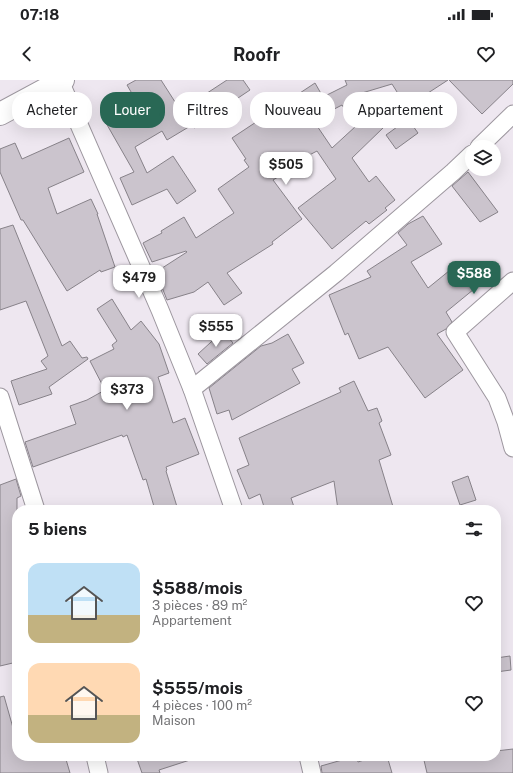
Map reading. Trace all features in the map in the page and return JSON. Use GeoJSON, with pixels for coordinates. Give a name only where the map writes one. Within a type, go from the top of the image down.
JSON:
{"type":"FeatureCollection","features":[{"type":"Feature","properties":{"kind":"street"},"geometry":{"type":"LineString","coordinates":[[0,114],[62,81],[160,310],[192,389],[232,505]]}},
{"type":"Feature","properties":{"kind":"street"},"geometry":{"type":"LineString","coordinates":[[486,140],[513,114]]}},
{"type":"Feature","properties":{"kind":"street"},"geometry":{"type":"LineString","coordinates":[[192,389],[336,273],[465,161]]}},
{"type":"Feature","properties":{"kind":"street"},"geometry":{"type":"LineString","coordinates":[[513,281],[455,332],[496,398],[506,422],[513,448]]}},
{"type":"Feature","properties":{"kind":"street"},"geometry":{"type":"LineString","coordinates":[[0,397],[34,505]]}},
{"type":"Feature","properties":{"kind":"street"},"geometry":{"type":"LineString","coordinates":[[96,761],[99,773]]}},
{"type":"Feature","properties":{"kind":"street"},"geometry":{"type":"LineString","coordinates":[[309,761],[312,773]]}},
{"type":"Feature","properties":{"kind":"building"},"geometry":{"type":"Polygon","coordinates":[[[136,80],[161,80],[173,99],[173,128],[187,128],[167,140],[162,131],[135,147],[147,173],[173,156],[196,191],[177,204],[167,189],[132,205],[120,178],[134,172],[109,128],[165,128],[165,92],[131,92],[127,85],[136,80]]]}},
{"type":"Feature","properties":{"kind":"building"},"geometry":{"type":"Polygon","coordinates":[[[227,80],[243,80],[250,90],[242,95],[242,92],[209,92],[227,80]]]}},
{"type":"Feature","properties":{"kind":"building"},"geometry":{"type":"Polygon","coordinates":[[[345,80],[448,80],[430,92],[397,92],[392,84],[365,92],[343,92],[343,106],[342,105],[335,109],[335,92],[333,92],[347,85],[345,80]]]}},
{"type":"Feature","properties":{"kind":"building"},"geometry":{"type":"Polygon","coordinates":[[[449,80],[513,80],[513,84],[482,114],[449,80]]]}},
{"type":"Feature","properties":{"kind":"building"},"geometry":{"type":"Polygon","coordinates":[[[315,83],[320,92],[301,92],[315,83]]]}},
{"type":"Feature","properties":{"kind":"building"},"geometry":{"type":"Polygon","coordinates":[[[250,126],[250,128],[318,128],[332,148],[354,128],[383,128],[352,158],[369,182],[376,176],[395,200],[385,208],[387,210],[369,224],[366,221],[332,249],[298,208],[336,179],[317,151],[275,173],[278,177],[273,180],[302,219],[272,242],[273,244],[227,273],[242,293],[224,305],[208,282],[194,292],[167,300],[156,272],[187,252],[186,251],[152,262],[143,243],[162,233],[161,231],[184,217],[196,238],[234,213],[218,189],[249,167],[244,160],[246,159],[232,138],[250,126]]]}},
{"type":"Feature","properties":{"kind":"building"},"geometry":{"type":"Polygon","coordinates":[[[396,128],[414,128],[418,133],[396,149],[386,135],[396,128]]]}},
{"type":"Feature","properties":{"kind":"building"},"geometry":{"type":"Polygon","coordinates":[[[69,138],[84,172],[48,188],[57,214],[91,199],[98,214],[115,267],[101,272],[100,270],[67,291],[23,220],[21,220],[0,172],[0,149],[15,143],[22,159],[69,138]]]}},
{"type":"Feature","properties":{"kind":"building"},"geometry":{"type":"Polygon","coordinates":[[[465,175],[465,176],[471,176],[498,212],[480,222],[452,186],[465,175]]]}},
{"type":"Feature","properties":{"kind":"building"},"geometry":{"type":"Polygon","coordinates":[[[423,216],[442,244],[411,262],[428,288],[460,262],[479,285],[446,312],[452,322],[446,329],[437,334],[463,370],[425,398],[388,347],[359,359],[348,333],[345,335],[329,295],[371,277],[367,271],[407,245],[398,233],[408,224],[423,216]]]}},
{"type":"Feature","properties":{"kind":"building"},"geometry":{"type":"Polygon","coordinates":[[[13,225],[62,346],[70,341],[82,358],[87,357],[88,359],[49,387],[52,394],[19,405],[11,381],[47,369],[41,361],[48,356],[26,301],[0,310],[0,229],[13,225]]]}},
{"type":"Feature","properties":{"kind":"building"},"geometry":{"type":"Polygon","coordinates":[[[112,299],[131,330],[141,321],[159,344],[169,373],[158,377],[173,423],[185,418],[199,454],[166,467],[176,505],[154,505],[146,479],[143,480],[127,435],[123,437],[122,435],[33,467],[25,442],[76,424],[70,406],[87,400],[105,390],[90,361],[114,349],[112,345],[117,341],[97,309],[112,299]]]}},
{"type":"Feature","properties":{"kind":"building"},"geometry":{"type":"Polygon","coordinates":[[[223,331],[233,343],[207,364],[198,354],[223,331]]]}},
{"type":"Feature","properties":{"kind":"building"},"geometry":{"type":"Polygon","coordinates":[[[288,334],[304,363],[292,369],[300,383],[232,420],[229,410],[217,414],[209,388],[261,346],[272,343],[288,334]]]}},
{"type":"Feature","properties":{"kind":"building"},"geometry":{"type":"Polygon","coordinates":[[[354,381],[368,411],[377,408],[382,421],[379,423],[391,455],[379,460],[392,505],[337,505],[334,481],[291,498],[293,505],[263,505],[260,494],[249,499],[237,470],[249,465],[239,438],[341,392],[339,388],[354,381]]]}},
{"type":"Feature","properties":{"kind":"building"},"geometry":{"type":"Polygon","coordinates":[[[468,476],[476,500],[460,505],[452,482],[468,476]]]}},
{"type":"Feature","properties":{"kind":"building"},"geometry":{"type":"Polygon","coordinates":[[[16,479],[21,496],[17,498],[17,505],[12,505],[12,663],[0,666],[0,485],[16,479]]]}},
{"type":"Feature","properties":{"kind":"building"},"geometry":{"type":"Polygon","coordinates":[[[510,656],[511,670],[501,671],[501,657],[510,656]]]}},
{"type":"Feature","properties":{"kind":"building"},"geometry":{"type":"Polygon","coordinates":[[[4,696],[12,724],[12,761],[66,761],[70,773],[0,773],[0,697],[4,696]]]}},
{"type":"Feature","properties":{"kind":"building"},"geometry":{"type":"Polygon","coordinates":[[[513,749],[513,773],[427,773],[424,761],[501,761],[501,750],[513,749]]]}},
{"type":"Feature","properties":{"kind":"building"},"geometry":{"type":"Polygon","coordinates":[[[138,761],[187,761],[159,770],[160,773],[142,773],[138,761]]]}},
{"type":"Feature","properties":{"kind":"building"},"geometry":{"type":"Polygon","coordinates":[[[338,761],[388,761],[392,773],[322,773],[321,766],[338,761]]]}}]}
